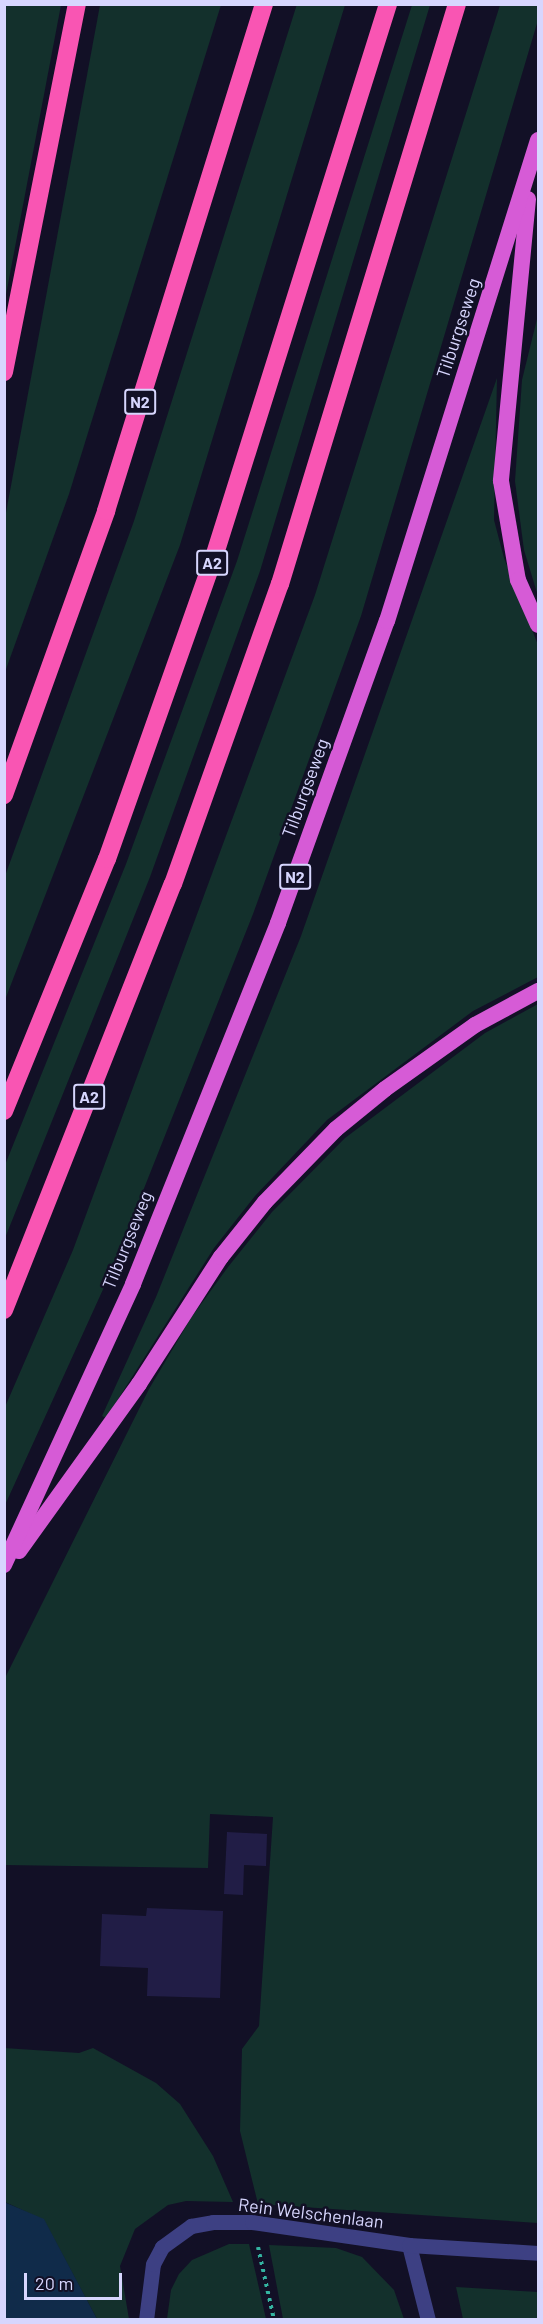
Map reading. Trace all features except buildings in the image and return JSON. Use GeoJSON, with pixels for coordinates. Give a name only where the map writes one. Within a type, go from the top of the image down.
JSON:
{"type":"FeatureCollection","features":[{"type":"Feature","properties":{"kind":"highway"},"geometry":{"type":"LineString","coordinates":[[4,372],[77,4]]}},
{"type":"Feature","properties":{"kind":"highway","name":"N2"},"geometry":{"type":"LineString","coordinates":[[4,795],[106,511],[264,4]]}},
{"type":"Feature","properties":{"kind":"highway","name":"A2"},"geometry":{"type":"LineString","coordinates":[[4,1112],[107,859],[214,556],[388,4]]}},
{"type":"Feature","properties":{"kind":"highway","name":"A2"},"geometry":{"type":"LineString","coordinates":[[4,1310],[172,884],[280,584],[457,4]]}},
{"type":"Feature","properties":{"kind":"highway","name":"Tilburgseweg"},"geometry":{"type":"LineString","coordinates":[[4,1565],[132,1284],[278,923],[387,621],[538,140]]}},
{"type":"Feature","properties":{"kind":"highway","name":"N2"},"geometry":{"type":"LineString","coordinates":[[531,168],[501,481],[518,580],[538,625]]}},
{"type":"Feature","properties":{"kind":"highway"},"geometry":{"type":"LineString","coordinates":[[4,1571],[139,1384],[220,1257],[265,1202],[336,1129],[386,1089],[475,1025],[538,991]]}},
{"type":"Feature","properties":{"kind":"street","name":"Rein Welschenlaan"},"geometry":{"type":"LineString","coordinates":[[146,2319],[153,2264],[162,2247],[191,2226],[213,2222],[252,2222],[408,2245],[538,2253]]}},
{"type":"Feature","properties":{"kind":"street"},"geometry":{"type":"LineString","coordinates":[[408,2245],[428,2319]]}},
{"type":"Feature","properties":{"kind":"path"},"geometry":{"type":"LineString","coordinates":[[252,2222],[274,2319]]}},
{"type":"Feature","properties":{"kind":"green space"},"geometry":{"type":"Polygon","coordinates":[[[297,4],[345,5],[180,545],[5,1000],[5,876],[134,521],[297,4]]]}},
{"type":"Feature","properties":{"kind":"green space"},"geometry":{"type":"Polygon","coordinates":[[[4,5],[61,5],[5,300],[4,5]]]}},
{"type":"Feature","properties":{"kind":"green space"},"geometry":{"type":"Polygon","coordinates":[[[100,5],[221,5],[69,494],[5,672],[5,518],[100,5]]]}},
{"type":"Feature","properties":{"kind":"green space"},"geometry":{"type":"Polygon","coordinates":[[[412,5],[430,5],[260,571],[150,877],[5,1238],[5,1165],[126,864],[237,561],[412,5]]]}},
{"type":"Feature","properties":{"kind":"green space"},"geometry":{"type":"Polygon","coordinates":[[[500,5],[538,5],[538,20],[361,616],[253,914],[110,1274],[5,1505],[5,1407],[73,1250],[315,595],[500,5]]]}},
{"type":"Feature","properties":{"kind":"green space"},"geometry":{"type":"Polygon","coordinates":[[[538,315],[538,596],[524,550],[515,481],[522,380],[538,315]]]}},
{"type":"Feature","properties":{"kind":"green space"},"geometry":{"type":"Polygon","coordinates":[[[497,378],[494,520],[504,558],[538,645],[538,977],[473,1011],[327,1120],[255,1196],[214,1248],[106,1418],[102,1416],[156,1297],[301,936],[497,378]]]}},
{"type":"Feature","properties":{"kind":"green space"},"geometry":{"type":"Polygon","coordinates":[[[538,1004],[538,2223],[258,2204],[240,2131],[242,2049],[259,2026],[273,1817],[210,1814],[208,1868],[5,1865],[5,1678],[149,1389],[191,1318],[228,1267],[272,1212],[345,1138],[485,1033],[538,1004]]]}},
{"type":"Feature","properties":{"kind":"green space"},"geometry":{"type":"Polygon","coordinates":[[[4,2048],[79,2053],[93,2048],[156,2083],[180,2104],[213,2156],[233,2202],[186,2201],[168,2205],[135,2229],[120,2266],[129,2319],[97,2319],[44,2220],[5,2202],[4,2048]]]}},
{"type":"Feature","properties":{"kind":"green space"},"geometry":{"type":"Polygon","coordinates":[[[229,2244],[249,2244],[266,2319],[167,2319],[171,2290],[179,2274],[192,2260],[229,2244]]]}},
{"type":"Feature","properties":{"kind":"green space"},"geometry":{"type":"Polygon","coordinates":[[[269,2245],[336,2248],[362,2257],[394,2290],[404,2319],[283,2319],[269,2245]]]}},
{"type":"Feature","properties":{"kind":"green space"},"geometry":{"type":"Polygon","coordinates":[[[456,2287],[538,2292],[538,2319],[463,2319],[456,2287]]]}},
{"type":"Feature","properties":{"kind":"water"},"geometry":{"type":"Polygon","coordinates":[[[4,2202],[44,2219],[97,2319],[5,2319],[4,2202]]]}}]}
